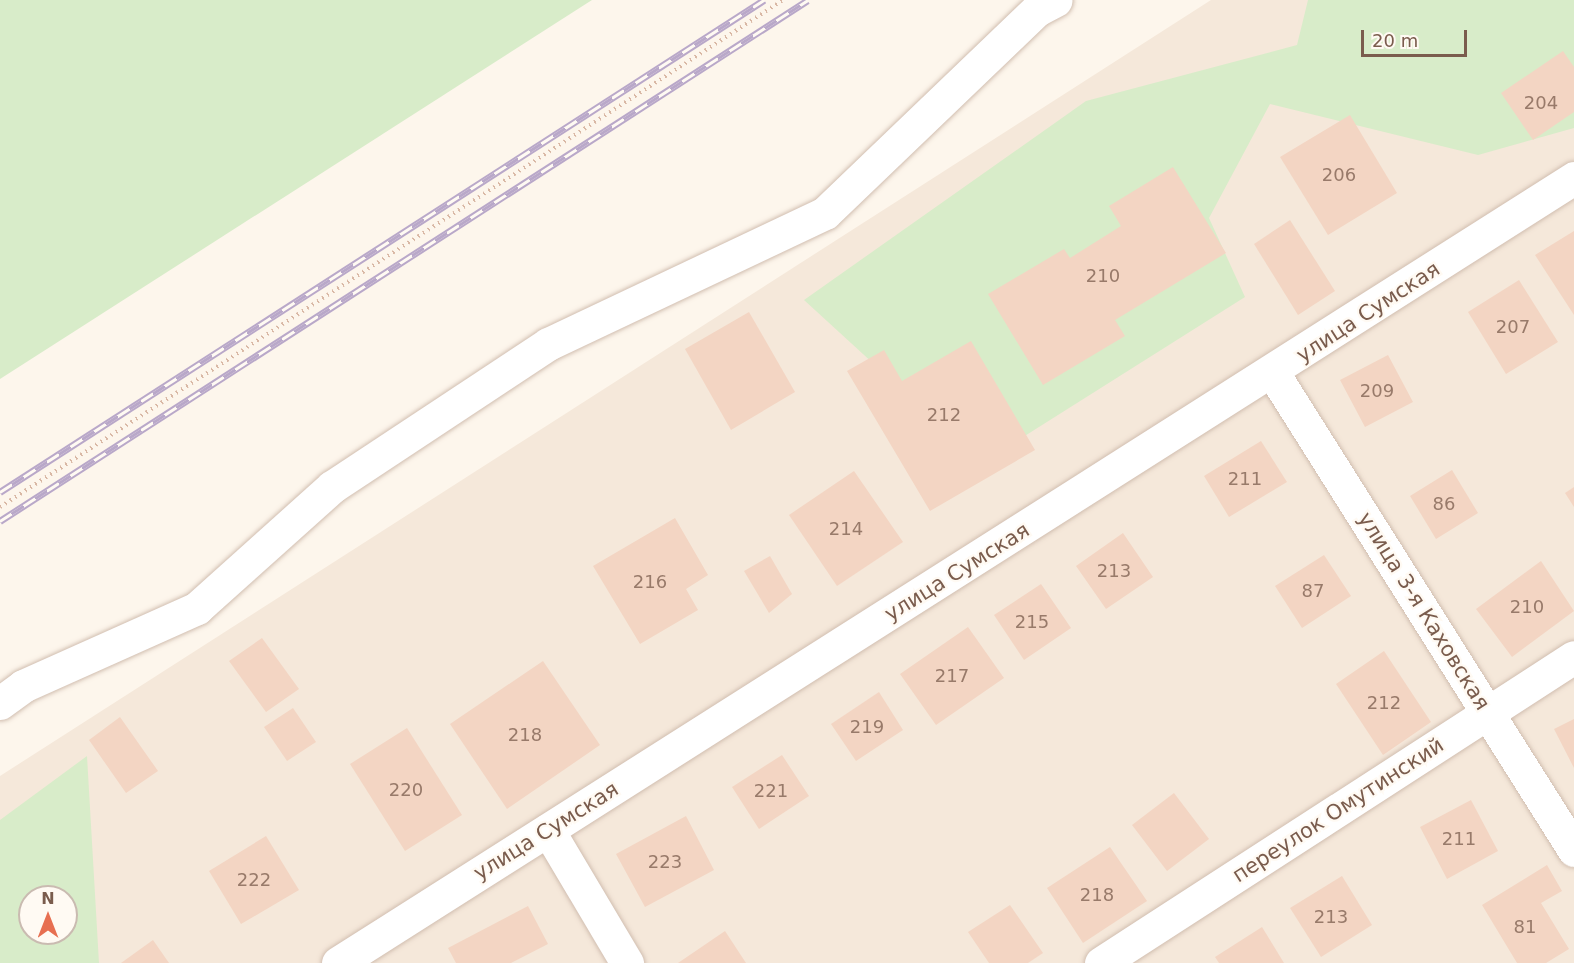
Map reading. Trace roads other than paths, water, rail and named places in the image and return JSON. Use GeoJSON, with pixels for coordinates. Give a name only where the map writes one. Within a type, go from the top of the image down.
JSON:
{"type":"FeatureCollection","features":[{"type":"Feature","properties":{"kind":"street"},"geometry":{"type":"LineString","coordinates":[[0,703],[23,686],[197,608],[332,487],[548,344],[825,213],[1038,10],[1056,0]]}},
{"type":"Feature","properties":{"kind":"street","name":"улица Сумская"},"geometry":{"type":"LineString","coordinates":[[338,963],[1273,373],[1574,178]]}},
{"type":"Feature","properties":{"kind":"street","name":"улица 3-я Каховская"},"geometry":{"type":"LineString","coordinates":[[1273,373],[1574,850]]}},
{"type":"Feature","properties":{"kind":"street","name":"переулок Омутинский"},"geometry":{"type":"LineString","coordinates":[[1101,963],[1574,657]]}},
{"type":"Feature","properties":{"kind":"street"},"geometry":{"type":"LineString","coordinates":[[548,830],[627,963]]}},
{"type":"Feature","properties":{"kind":"railway"},"geometry":{"type":"LineString","coordinates":[[0,492],[764,0]]}},
{"type":"Feature","properties":{"kind":"railway"},"geometry":{"type":"LineString","coordinates":[[0,521],[808,0]]}}]}
